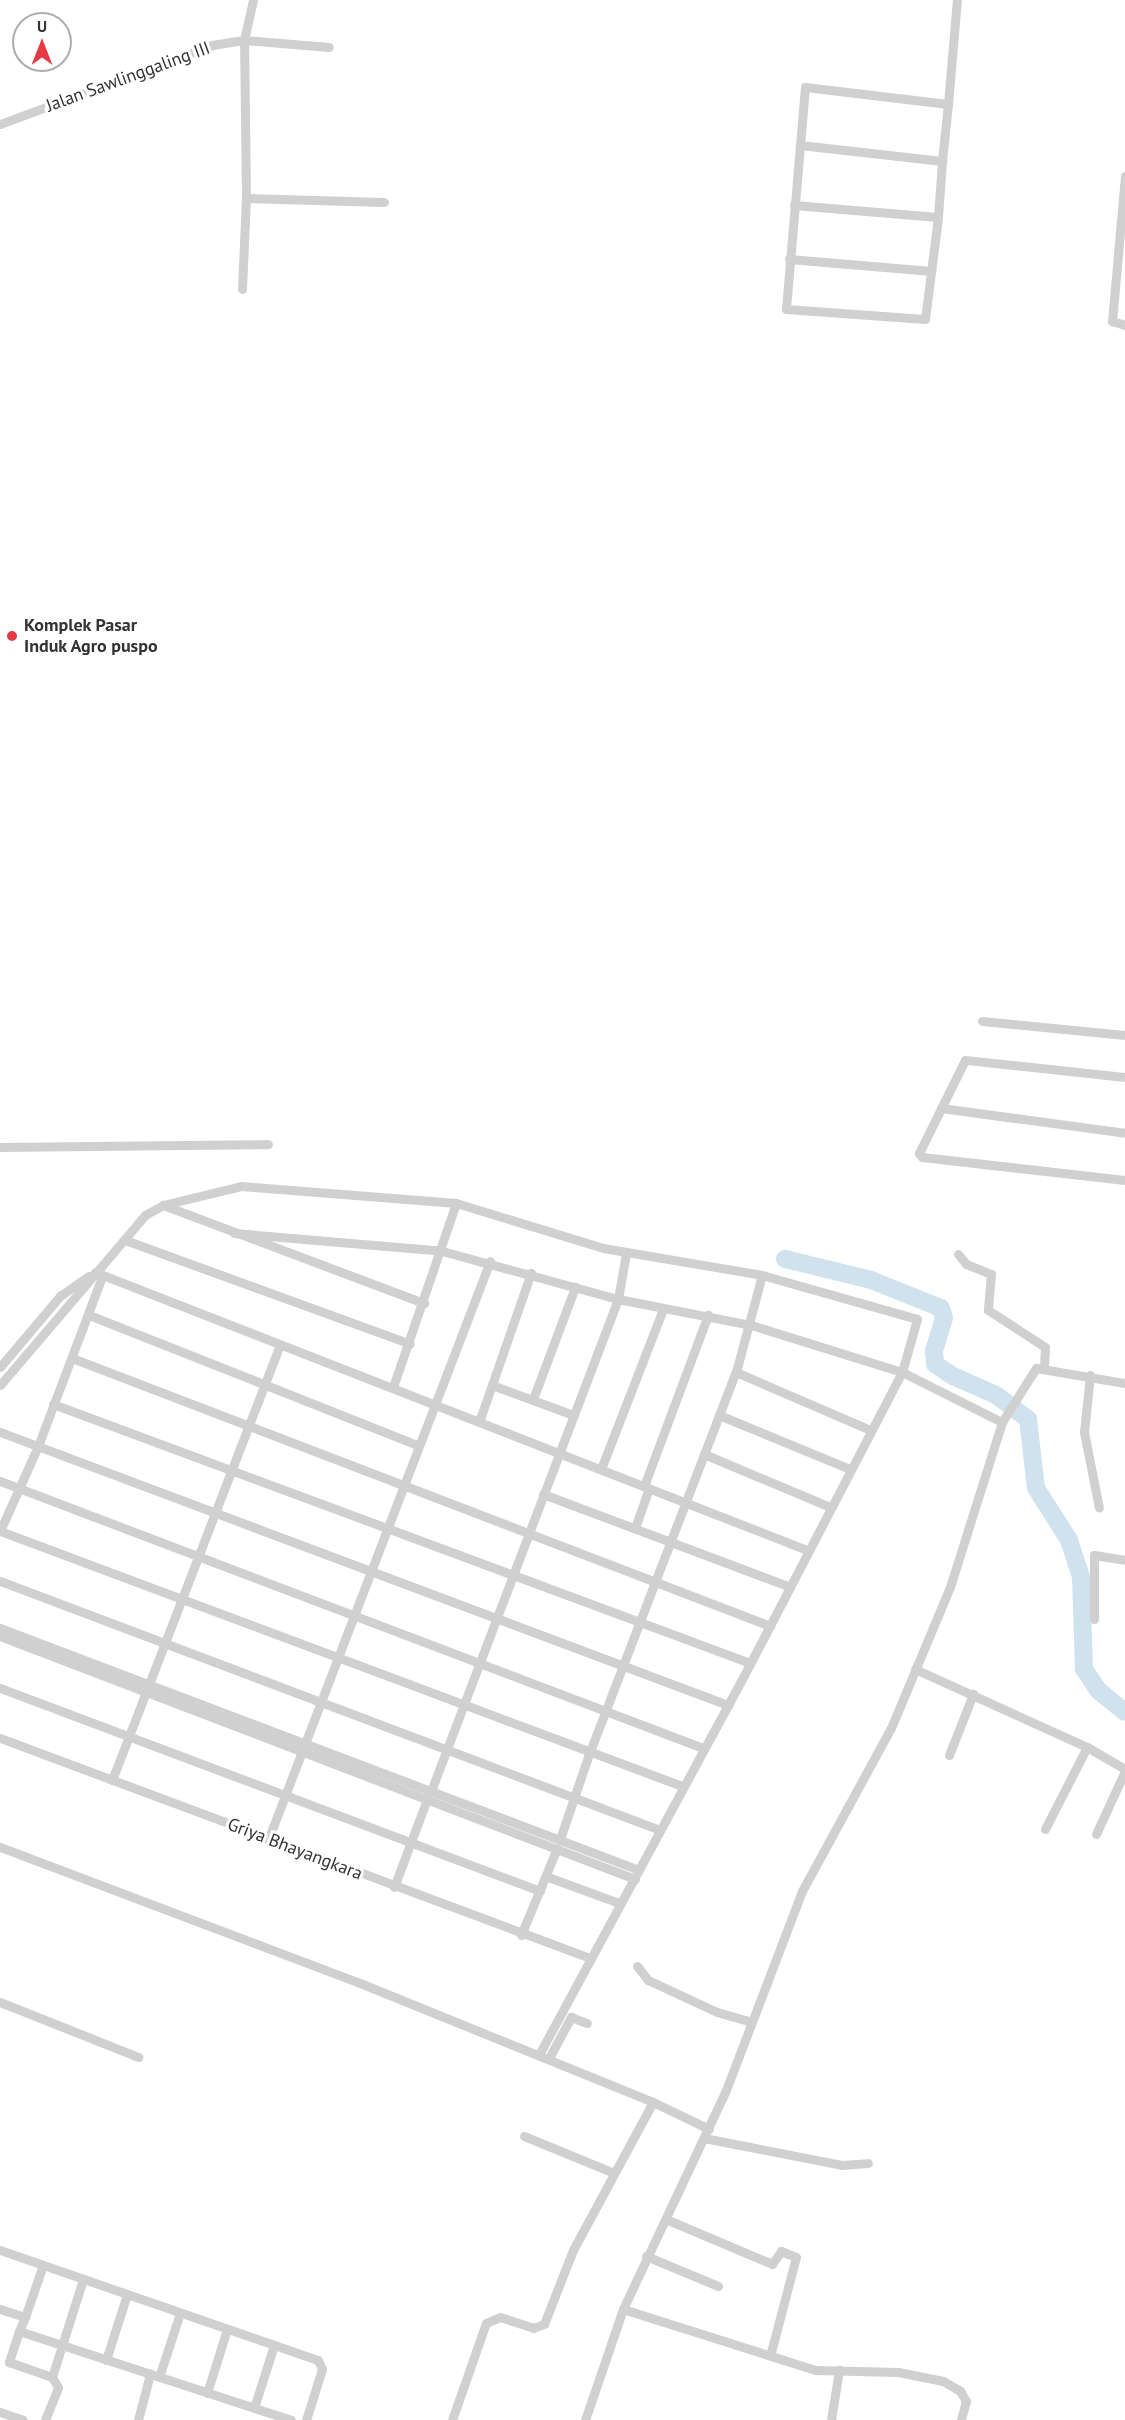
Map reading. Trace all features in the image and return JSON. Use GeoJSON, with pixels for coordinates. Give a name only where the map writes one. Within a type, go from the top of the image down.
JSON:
{"type":"FeatureCollection","features":[{"type":"Feature","properties":{"kind":"street"},"geometry":{"type":"LineString","coordinates":[[242,288],[246,198],[244,40],[253,0]]}},
{"type":"Feature","properties":{"kind":"street"},"geometry":{"type":"LineString","coordinates":[[948,104],[805,87],[786,309],[923,321],[938,217],[942,160],[948,104],[957,0]]}},
{"type":"Feature","properties":{"kind":"street","name":"Jalan Sawlinggaling III"},"geometry":{"type":"LineString","coordinates":[[0,124],[179,55],[244,40],[330,47]]}},
{"type":"Feature","properties":{"kind":"street"},"geometry":{"type":"LineString","coordinates":[[801,145],[942,160]]}},
{"type":"Feature","properties":{"kind":"street"},"geometry":{"type":"LineString","coordinates":[[1125,176],[1112,321],[1125,325]]}},
{"type":"Feature","properties":{"kind":"street"},"geometry":{"type":"LineString","coordinates":[[246,198],[384,202]]}},
{"type":"Feature","properties":{"kind":"street"},"geometry":{"type":"LineString","coordinates":[[794,205],[938,217]]}},
{"type":"Feature","properties":{"kind":"street"},"geometry":{"type":"LineString","coordinates":[[789,259],[931,271]]}},
{"type":"Feature","properties":{"kind":"street"},"geometry":{"type":"LineString","coordinates":[[982,1021],[1125,1035]]}},
{"type":"Feature","properties":{"kind":"street"},"geometry":{"type":"LineString","coordinates":[[1125,1077],[968,1059],[962,1062],[919,1153],[922,1157],[1125,1180]]}},
{"type":"Feature","properties":{"kind":"street"},"geometry":{"type":"LineString","coordinates":[[941,1108],[1125,1133]]}},
{"type":"Feature","properties":{"kind":"street"},"geometry":{"type":"LineString","coordinates":[[0,1148],[268,1144]]}},
{"type":"Feature","properties":{"kind":"street"},"geometry":{"type":"LineString","coordinates":[[0,1385],[98,1273],[145,1215],[163,1204],[241,1186],[456,1203],[626,1253],[762,1275],[917,1319],[902,1372],[728,1705],[681,1786],[637,1875],[619,1903],[539,2054]]}},
{"type":"Feature","properties":{"kind":"street"},"geometry":{"type":"LineString","coordinates":[[393,1387],[442,1251],[456,1203]]}},
{"type":"Feature","properties":{"kind":"street"},"geometry":{"type":"LineString","coordinates":[[163,1204],[234,1233],[424,1303]]}},
{"type":"Feature","properties":{"kind":"street"},"geometry":{"type":"LineString","coordinates":[[234,1233],[442,1251],[490,1261],[618,1299],[752,1324],[902,1372],[1002,1422]]}},
{"type":"Feature","properties":{"kind":"street"},"geometry":{"type":"LineString","coordinates":[[125,1240],[410,1344]]}},
{"type":"Feature","properties":{"kind":"street"},"geometry":{"type":"LineString","coordinates":[[394,1887],[618,1299],[626,1253]]}},
{"type":"Feature","properties":{"kind":"street"},"geometry":{"type":"LineString","coordinates":[[958,1254],[966,1264],[991,1274],[988,1310],[1045,1347],[1044,1367]]}},
{"type":"Feature","properties":{"kind":"street"},"geometry":{"type":"LineString","coordinates":[[268,1840],[318,1702],[490,1261]]}},
{"type":"Feature","properties":{"kind":"street"},"geometry":{"type":"LineString","coordinates":[[98,1273],[89,1315],[38,1446],[0,1531],[589,1754],[681,1786]]}},
{"type":"Feature","properties":{"kind":"street"},"geometry":{"type":"LineString","coordinates":[[98,1273],[807,1550]]}},
{"type":"Feature","properties":{"kind":"street"},"geometry":{"type":"LineString","coordinates":[[0,1367],[60,1296],[98,1273]]}},
{"type":"Feature","properties":{"kind":"street"},"geometry":{"type":"LineString","coordinates":[[479,1422],[531,1273]]}},
{"type":"Feature","properties":{"kind":"street"},"geometry":{"type":"LineString","coordinates":[[521,1935],[548,1877],[572,1799],[658,1581],[736,1372],[752,1324],[762,1275]]}},
{"type":"Feature","properties":{"kind":"street"},"geometry":{"type":"LineString","coordinates":[[533,1400],[575,1287]]}},
{"type":"Feature","properties":{"kind":"street"},"geometry":{"type":"LineString","coordinates":[[601,1470],[663,1309]]}},
{"type":"Feature","properties":{"kind":"street"},"geometry":{"type":"LineString","coordinates":[[89,1315],[262,1386],[418,1446]]}},
{"type":"Feature","properties":{"kind":"street"},"geometry":{"type":"LineString","coordinates":[[635,1528],[647,1487],[708,1315]]}},
{"type":"Feature","properties":{"kind":"street"},"geometry":{"type":"LineString","coordinates":[[112,1780],[212,1514],[280,1345]]}},
{"type":"Feature","properties":{"kind":"street"},"geometry":{"type":"LineString","coordinates":[[72,1358],[658,1581],[770,1626]]}},
{"type":"Feature","properties":{"kind":"street"},"geometry":{"type":"LineString","coordinates":[[585,2420],[623,2309],[646,2256],[668,2220],[706,2134],[802,1891],[891,1728],[950,1587],[1002,1422],[1030,1373],[1044,1367],[1125,1383]]}},
{"type":"Feature","properties":{"kind":"street"},"geometry":{"type":"LineString","coordinates":[[736,1372],[870,1431]]}},
{"type":"Feature","properties":{"kind":"street"},"geometry":{"type":"LineString","coordinates":[[1090,1375],[1084,1432],[1099,1508]]}},
{"type":"Feature","properties":{"kind":"street"},"geometry":{"type":"LineString","coordinates":[[492,1385],[573,1415]]}},
{"type":"Feature","properties":{"kind":"street"},"geometry":{"type":"LineString","coordinates":[[53,1404],[750,1663]]}},
{"type":"Feature","properties":{"kind":"street"},"geometry":{"type":"LineString","coordinates":[[719,1415],[850,1469]]}},
{"type":"Feature","properties":{"kind":"street"},"geometry":{"type":"LineString","coordinates":[[0,1432],[212,1514],[371,1570],[495,1621],[728,1705]]}},
{"type":"Feature","properties":{"kind":"street"},"geometry":{"type":"LineString","coordinates":[[704,1454],[830,1507]]}},
{"type":"Feature","properties":{"kind":"street"},"geometry":{"type":"LineString","coordinates":[[0,1481],[703,1748]]}},
{"type":"Feature","properties":{"kind":"street"},"geometry":{"type":"LineString","coordinates":[[543,1494],[790,1587]]}},
{"type":"Feature","properties":{"kind":"street"},"geometry":{"type":"LineString","coordinates":[[1094,1619],[1094,1555],[1125,1560]]}},
{"type":"Feature","properties":{"kind":"street"},"geometry":{"type":"LineString","coordinates":[[0,1581],[572,1799],[660,1830]]}},
{"type":"Feature","properties":{"kind":"street"},"geometry":{"type":"LineString","coordinates":[[0,1628],[147,1689]]}},
{"type":"Feature","properties":{"kind":"street"},"geometry":{"type":"LineString","coordinates":[[0,1636],[337,1760],[637,1875]]}},
{"type":"Feature","properties":{"kind":"street"},"geometry":{"type":"LineString","coordinates":[[915,1670],[1087,1747],[1125,1770],[1096,1834]]}},
{"type":"Feature","properties":{"kind":"street"},"geometry":{"type":"LineString","coordinates":[[0,1688],[540,1891]]}},
{"type":"Feature","properties":{"kind":"street"},"geometry":{"type":"LineString","coordinates":[[949,1755],[973,1694]]}},
{"type":"Feature","properties":{"kind":"street","name":"Griya Bhayangkara"},"geometry":{"type":"LineString","coordinates":[[0,1738],[521,1935],[590,1958]]}},
{"type":"Feature","properties":{"kind":"street"},"geometry":{"type":"LineString","coordinates":[[1045,1829],[1087,1747]]}},
{"type":"Feature","properties":{"kind":"street"},"geometry":{"type":"LineString","coordinates":[[0,1847],[549,2058],[653,2102],[706,2134],[841,2165],[868,2163]]}},
{"type":"Feature","properties":{"kind":"street"},"geometry":{"type":"LineString","coordinates":[[548,1877],[619,1903]]}},
{"type":"Feature","properties":{"kind":"street"},"geometry":{"type":"LineString","coordinates":[[637,1966],[648,1980],[717,2012],[752,2022]]}},
{"type":"Feature","properties":{"kind":"street"},"geometry":{"type":"LineString","coordinates":[[0,2002],[138,2057]]}},
{"type":"Feature","properties":{"kind":"street"},"geometry":{"type":"LineString","coordinates":[[549,2058],[571,2017],[587,2023]]}},
{"type":"Feature","properties":{"kind":"street"},"geometry":{"type":"LineString","coordinates":[[452,2420],[486,2323],[500,2318],[533,2328],[544,2324],[573,2250],[653,2102]]}},
{"type":"Feature","properties":{"kind":"street"},"geometry":{"type":"LineString","coordinates":[[524,2136],[614,2173]]}},
{"type":"Feature","properties":{"kind":"street"},"geometry":{"type":"LineString","coordinates":[[668,2220],[772,2264],[781,2251],[796,2257],[770,2356]]}},
{"type":"Feature","properties":{"kind":"street"},"geometry":{"type":"LineString","coordinates":[[0,2250],[274,2345],[322,2365],[306,2420]]}},
{"type":"Feature","properties":{"kind":"street"},"geometry":{"type":"LineString","coordinates":[[646,2256],[718,2286]]}},
{"type":"Feature","properties":{"kind":"street"},"geometry":{"type":"LineString","coordinates":[[43,2265],[25,2317],[4,2361],[52,2377],[58,2387],[45,2420]]}},
{"type":"Feature","properties":{"kind":"street"},"geometry":{"type":"LineString","coordinates":[[52,2377],[83,2279]]}},
{"type":"Feature","properties":{"kind":"street"},"geometry":{"type":"LineString","coordinates":[[106,2360],[127,2294]]}},
{"type":"Feature","properties":{"kind":"street"},"geometry":{"type":"LineString","coordinates":[[0,2309],[25,2317]]}},
{"type":"Feature","properties":{"kind":"street"},"geometry":{"type":"LineString","coordinates":[[623,2309],[815,2370],[931,2377],[960,2391],[966,2401],[962,2420]]}},
{"type":"Feature","properties":{"kind":"street"},"geometry":{"type":"LineString","coordinates":[[138,2420],[180,2313]]}},
{"type":"Feature","properties":{"kind":"street"},"geometry":{"type":"LineString","coordinates":[[207,2393],[227,2329]]}},
{"type":"Feature","properties":{"kind":"street"},"geometry":{"type":"LineString","coordinates":[[19,2331],[291,2420]]}},
{"type":"Feature","properties":{"kind":"street"},"geometry":{"type":"LineString","coordinates":[[254,2408],[274,2345]]}},
{"type":"Feature","properties":{"kind":"street"},"geometry":{"type":"LineString","coordinates":[[831,2420],[839,2370]]}},
{"type":"Feature","properties":{"kind":"street"},"geometry":{"type":"LineString","coordinates":[[0,2412],[23,2420]]}},
{"type":"Feature","properties":{"kind":"waterway"},"geometry":{"type":"LineString","coordinates":[[785,1259],[871,1280],[941,1308],[944,1318],[934,1351],[935,1364],[953,1376],[996,1395],[1028,1419],[1036,1488],[1069,1540],[1081,1578],[1084,1669],[1099,1691],[1125,1712]]}},
{"type":"Feature","properties":{"kind":"place","name":"Komplek Pasar Induk Agro puspo"},"geometry":{"type":"Point","coordinates":[12,636]}}]}
